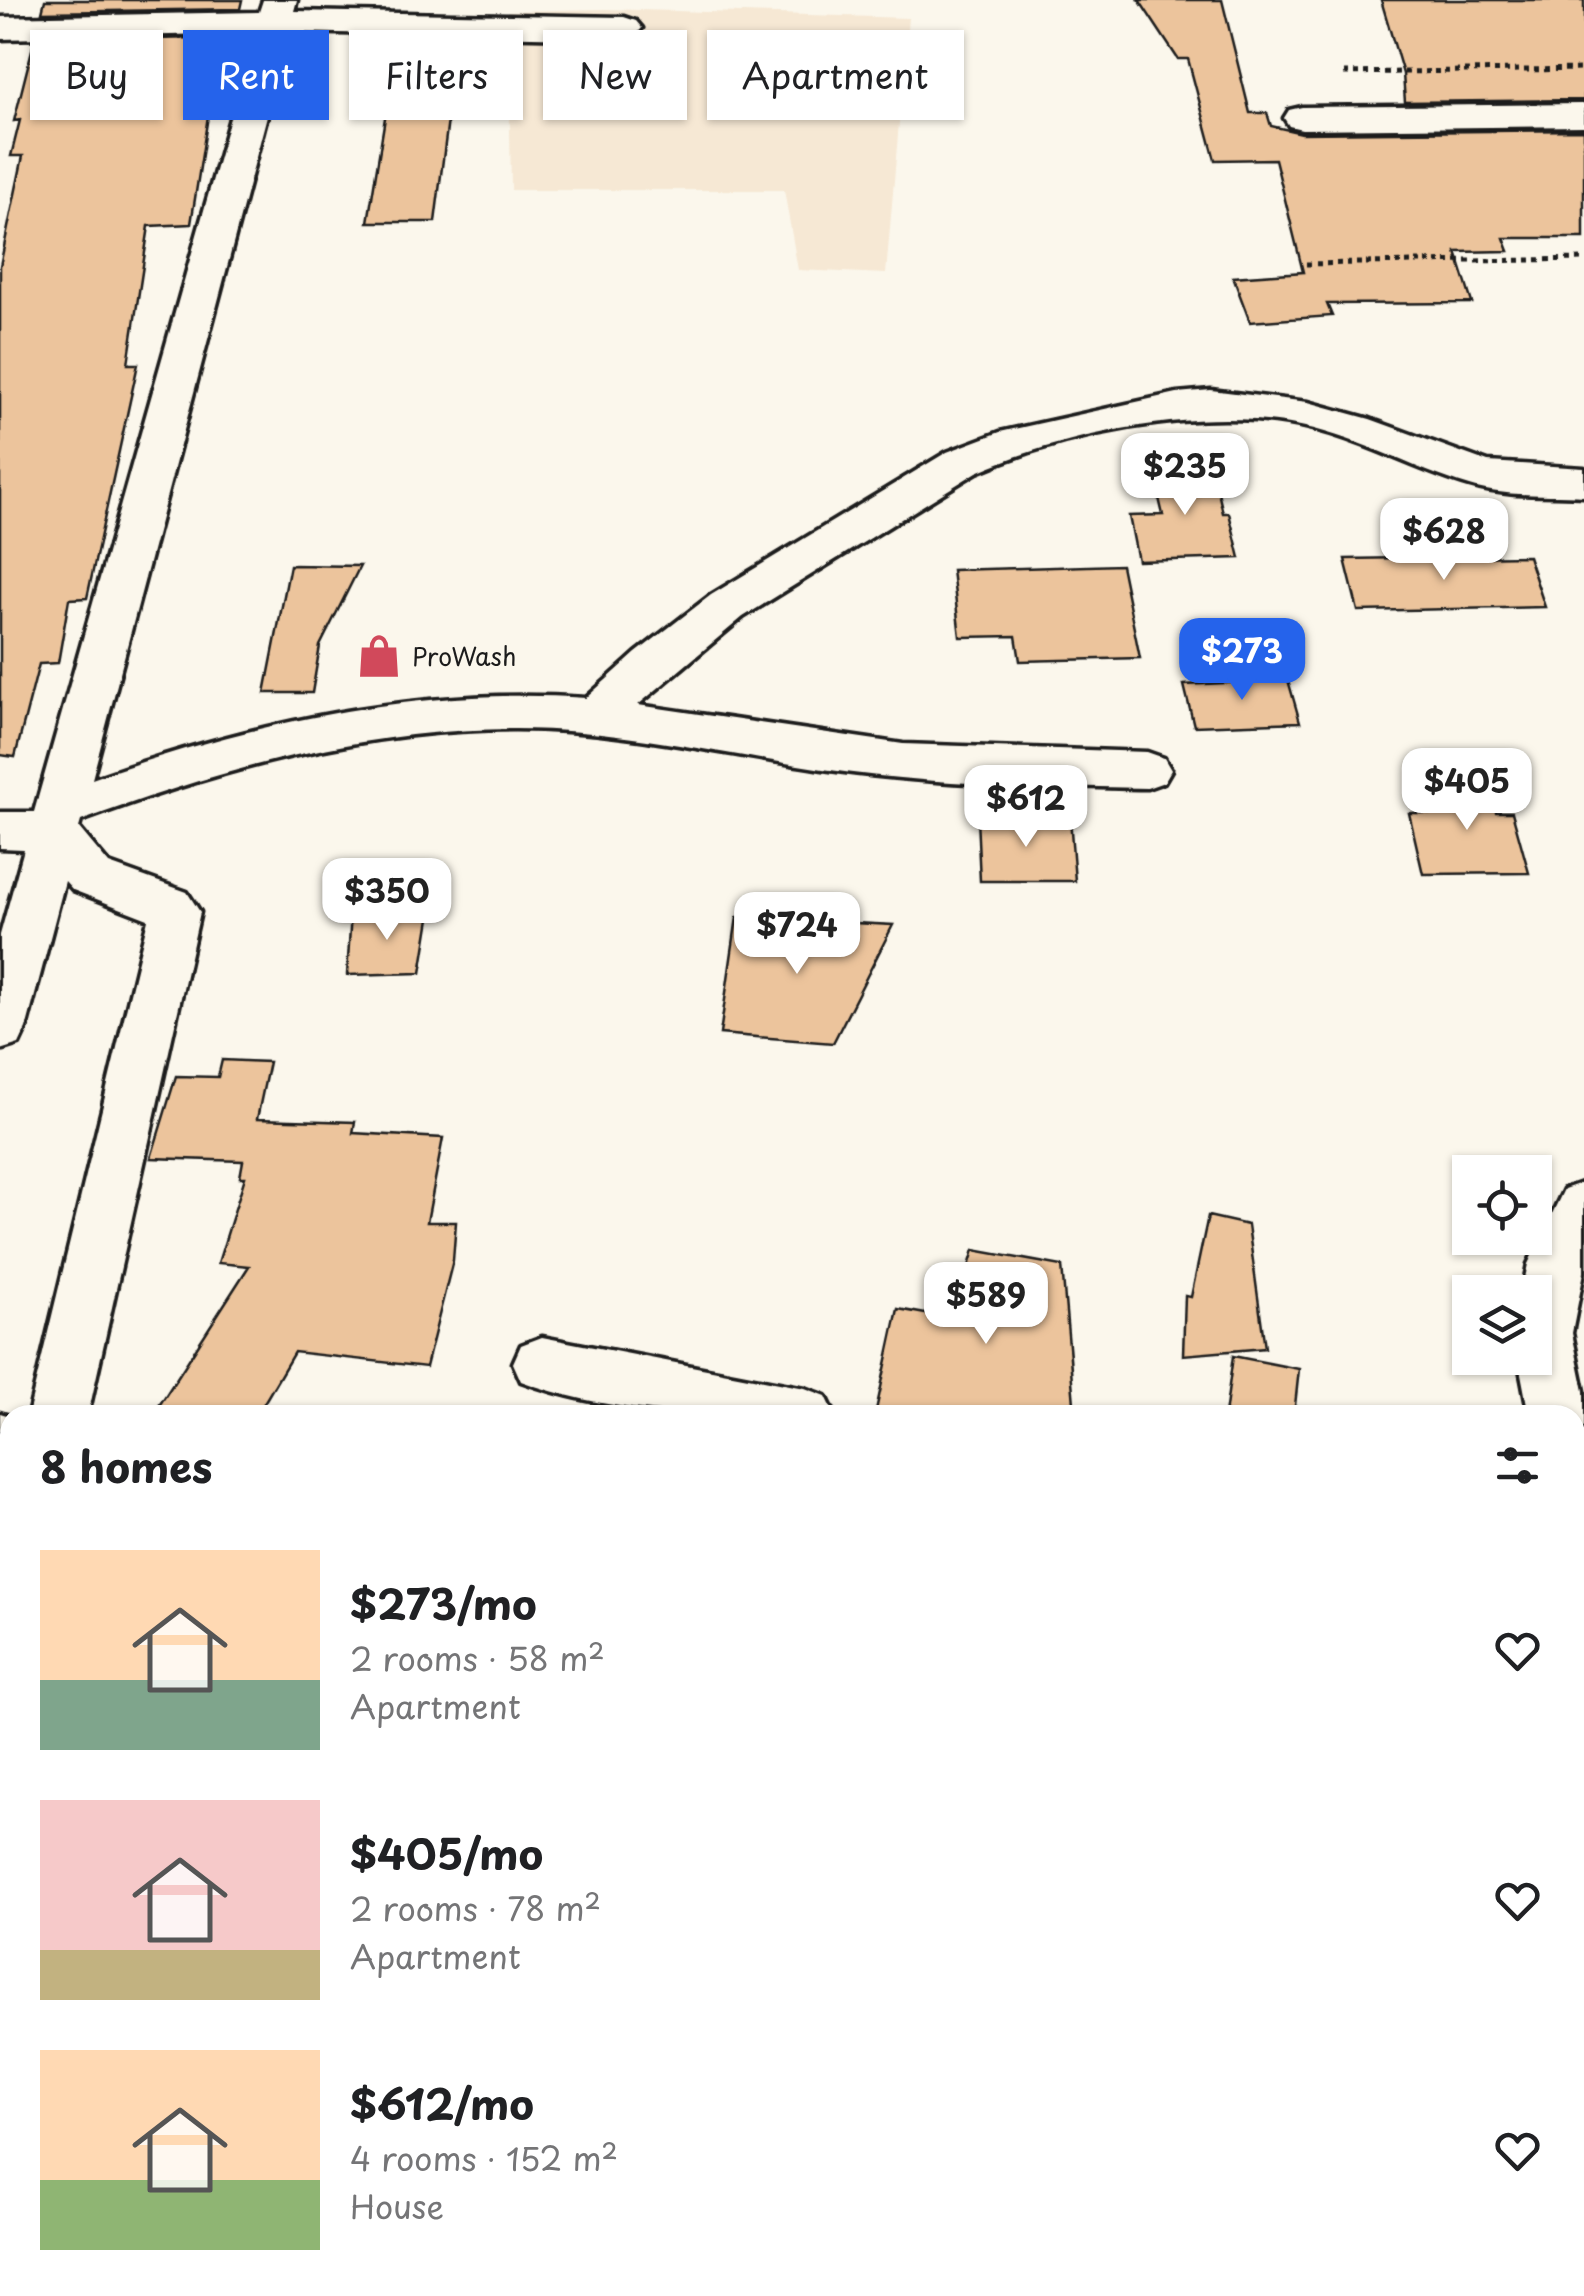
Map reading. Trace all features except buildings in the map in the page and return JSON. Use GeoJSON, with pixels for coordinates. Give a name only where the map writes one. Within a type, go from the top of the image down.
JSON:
{"type":"FeatureCollection","features":[{"type":"Feature","properties":{"kind":"street"},"geometry":{"type":"LineString","coordinates":[[0,28],[277,10],[624,28]]}},
{"type":"Feature","properties":{"kind":"street"},"geometry":{"type":"LineString","coordinates":[[0,1029],[277,10]]}},
{"type":"Feature","properties":{"kind":"street"},"geometry":{"type":"LineString","coordinates":[[1302,118],[1584,114]]}},
{"type":"Feature","properties":{"kind":"street"},"geometry":{"type":"LineString","coordinates":[[598,715],[652,664],[727,606],[962,462],[1038,438],[1177,406],[1250,404],[1355,428],[1483,476],[1584,482]]}},
{"type":"Feature","properties":{"kind":"street"},"geometry":{"type":"LineString","coordinates":[[0,830],[56,821],[192,761],[356,725],[514,712],[598,715],[842,754],[944,764],[1147,770]]}},
{"type":"Feature","properties":{"kind":"street"},"geometry":{"type":"LineString","coordinates":[[56,821],[91,878],[169,906],[175,912],[60,1405]]}},
{"type":"Feature","properties":{"kind":"street"},"geometry":{"type":"LineString","coordinates":[[1557,1405],[1543,1332],[1557,1264],[1584,1206]]}},
{"type":"Feature","properties":{"kind":"street"},"geometry":{"type":"LineString","coordinates":[[542,1363],[754,1405]]}},
{"type":"Feature","properties":{"kind":"path"},"geometry":{"type":"LineString","coordinates":[[1344,73],[1584,69]]}},
{"type":"Feature","properties":{"kind":"path"},"geometry":{"type":"LineString","coordinates":[[1306,264],[1584,259]]}},
{"type":"Feature","properties":{"kind":"shaded area"},"geometry":{"type":"Polygon","coordinates":[[[606,9],[908,18],[907,30],[707,30],[707,120],[899,120],[886,274],[798,270],[784,190],[511,190],[510,120],[523,120],[523,30],[508,30],[508,11],[606,9]]]}},
{"type":"Feature","properties":{"kind":"place","name":"ProWash"},"geometry":{"type":"Point","coordinates":[379,656]}}]}
